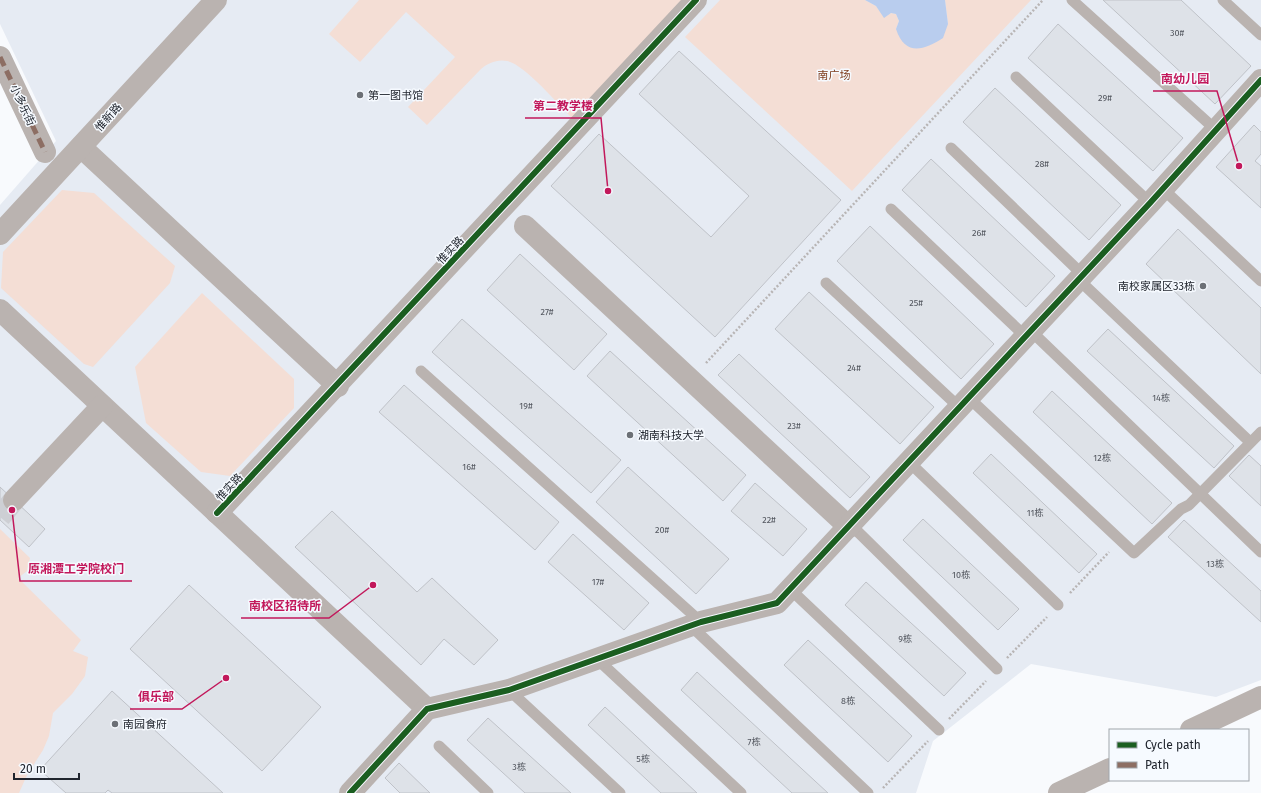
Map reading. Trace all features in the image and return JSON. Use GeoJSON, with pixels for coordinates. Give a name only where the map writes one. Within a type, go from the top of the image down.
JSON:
{"type":"FeatureCollection","features":[{"type":"Feature","properties":{"kind":"street","name":"惟新路"},"geometry":{"type":"LineString","coordinates":[[0,234],[216,0]]}},
{"type":"Feature","properties":{"kind":"street","name":"惟实路"},"geometry":{"type":"LineString","coordinates":[[217,513],[338,386],[696,0]]}},
{"type":"Feature","properties":{"kind":"street","name":"小多乐街"},"geometry":{"type":"LineString","coordinates":[[0,57],[45,152]]}},
{"type":"Feature","properties":{"kind":"street"},"geometry":{"type":"LineString","coordinates":[[350,793],[427,709],[509,690],[696,624],[778,603],[1157,196],[1261,80]]}},
{"type":"Feature","properties":{"kind":"street"},"geometry":{"type":"LineString","coordinates":[[81,148],[338,386]]}},
{"type":"Feature","properties":{"kind":"street"},"geometry":{"type":"LineString","coordinates":[[525,226],[690,380],[850,526]]}},
{"type":"Feature","properties":{"kind":"street"},"geometry":{"type":"LineString","coordinates":[[0,310],[427,709]]}},
{"type":"Feature","properties":{"kind":"street"},"geometry":{"type":"LineString","coordinates":[[14,500],[102,406]]}},
{"type":"Feature","properties":{"kind":"street"},"geometry":{"type":"LineString","coordinates":[[1193,729],[1261,697]]}},
{"type":"Feature","properties":{"kind":"street"},"geometry":{"type":"LineString","coordinates":[[1059,793],[1109,769]]}},
{"type":"Feature","properties":{"kind":"lane"},"geometry":{"type":"LineString","coordinates":[[1072,0],[1216,130]]}},
{"type":"Feature","properties":{"kind":"lane"},"geometry":{"type":"LineString","coordinates":[[1223,0],[1261,35]]}},
{"type":"Feature","properties":{"kind":"lane"},"geometry":{"type":"LineString","coordinates":[[1016,77],[1157,196],[1261,281]]}},
{"type":"Feature","properties":{"kind":"lane"},"geometry":{"type":"LineString","coordinates":[[951,148],[1081,278],[1250,442]]}},
{"type":"Feature","properties":{"kind":"lane"},"geometry":{"type":"LineString","coordinates":[[891,209],[1029,334],[1261,552]]}},
{"type":"Feature","properties":{"kind":"lane"},"geometry":{"type":"LineString","coordinates":[[826,283],[1134,553],[1181,509],[1189,505],[1200,495],[1261,432]]}},
{"type":"Feature","properties":{"kind":"lane"},"geometry":{"type":"LineString","coordinates":[[421,371],[696,624],[868,793]]}},
{"type":"Feature","properties":{"kind":"lane"},"geometry":{"type":"LineString","coordinates":[[909,462],[1058,605]]}},
{"type":"Feature","properties":{"kind":"lane"},"geometry":{"type":"LineString","coordinates":[[850,526],[997,669]]}},
{"type":"Feature","properties":{"kind":"lane"},"geometry":{"type":"LineString","coordinates":[[790,589],[939,730]]}},
{"type":"Feature","properties":{"kind":"lane"},"geometry":{"type":"LineString","coordinates":[[597,659],[741,793]]}},
{"type":"Feature","properties":{"kind":"lane"},"geometry":{"type":"LineString","coordinates":[[509,690],[620,793]]}},
{"type":"Feature","properties":{"kind":"lane"},"geometry":{"type":"LineString","coordinates":[[439,746],[488,793]]}},
{"type":"Feature","properties":{"kind":"path"},"geometry":{"type":"LineString","coordinates":[[690,380],[1043,0]]}},
{"type":"Feature","properties":{"kind":"shaded area","name":"湖南科技大学"},"geometry":{"type":"Polygon","coordinates":[[[0,0],[1261,0],[1261,680],[1216,697],[1031,664],[933,741],[916,793],[0,793],[0,205],[56,141],[0,24],[0,0]]]}},
{"type":"Feature","properties":{"kind":"green space"},"geometry":{"type":"Polygon","coordinates":[[[359,0],[682,0],[572,118],[541,85],[522,69],[507,61],[496,61],[481,69],[427,125],[408,107],[455,57],[406,12],[360,62],[329,34],[359,0]]]}},
{"type":"Feature","properties":{"kind":"green space","name":"南广场"},"geometry":{"type":"Polygon","coordinates":[[[720,0],[865,0],[876,6],[884,17],[891,13],[896,14],[899,21],[896,29],[948,24],[945,0],[1031,0],[852,191],[685,37],[720,0]]]}},
{"type":"Feature","properties":{"kind":"green space"},"geometry":{"type":"Polygon","coordinates":[[[62,190],[94,193],[175,266],[170,283],[93,367],[84,364],[1,288],[3,252],[62,190]]]}},
{"type":"Feature","properties":{"kind":"green space"},"geometry":{"type":"Polygon","coordinates":[[[202,293],[294,379],[294,408],[230,476],[201,472],[146,423],[135,367],[202,293]]]}},
{"type":"Feature","properties":{"kind":"green space"},"geometry":{"type":"Polygon","coordinates":[[[0,529],[30,558],[27,571],[18,578],[81,640],[73,651],[88,657],[85,676],[72,694],[53,713],[49,736],[43,750],[27,775],[19,793],[0,793],[0,529]]]}},
{"type":"Feature","properties":{"kind":"water"},"geometry":{"type":"Polygon","coordinates":[[[865,0],[945,0],[948,24],[943,38],[922,48],[910,47],[904,44],[896,29],[899,21],[896,14],[891,13],[884,18],[876,6],[865,0]]]}},
{"type":"Feature","properties":{"kind":"building"},"geometry":{"type":"Polygon","coordinates":[[[1103,0],[1181,0],[1251,66],[1215,104],[1103,0]]]}},
{"type":"Feature","properties":{"kind":"building"},"geometry":{"type":"Polygon","coordinates":[[[1058,24],[1183,138],[1153,171],[1028,58],[1058,24]]]}},
{"type":"Feature","properties":{"kind":"building"},"geometry":{"type":"Polygon","coordinates":[[[679,51],[841,200],[715,337],[551,186],[599,134],[711,237],[749,196],[639,94],[679,51]]]}},
{"type":"Feature","properties":{"kind":"building"},"geometry":{"type":"Polygon","coordinates":[[[995,88],[1121,205],[1089,240],[963,122],[995,88]]]}},
{"type":"Feature","properties":{"kind":"building"},"geometry":{"type":"Polygon","coordinates":[[[1254,125],[1261,132],[1261,154],[1255,161],[1261,166],[1261,208],[1216,167],[1254,125]]]}},
{"type":"Feature","properties":{"kind":"building"},"geometry":{"type":"Polygon","coordinates":[[[931,159],[1055,276],[1026,307],[902,190],[931,159]]]}},
{"type":"Feature","properties":{"kind":"building"},"geometry":{"type":"Polygon","coordinates":[[[870,226],[994,344],[961,379],[837,261],[870,226]]]}},
{"type":"Feature","properties":{"kind":"building","name":"南校家属区33栋"},"geometry":{"type":"Polygon","coordinates":[[[1178,229],[1261,308],[1261,374],[1146,264],[1178,229]]]}},
{"type":"Feature","properties":{"kind":"building"},"geometry":{"type":"Polygon","coordinates":[[[520,254],[607,334],[574,370],[487,290],[520,254]]]}},
{"type":"Feature","properties":{"kind":"building"},"geometry":{"type":"Polygon","coordinates":[[[809,292],[934,407],[900,444],[775,329],[809,292]]]}},
{"type":"Feature","properties":{"kind":"building"},"geometry":{"type":"Polygon","coordinates":[[[462,319],[621,460],[591,493],[432,352],[462,319]]]}},
{"type":"Feature","properties":{"kind":"building"},"geometry":{"type":"Polygon","coordinates":[[[1108,329],[1234,446],[1214,468],[1087,351],[1108,329]]]}},
{"type":"Feature","properties":{"kind":"building"},"geometry":{"type":"Polygon","coordinates":[[[610,351],[746,475],[723,501],[587,376],[610,351]]]}},
{"type":"Feature","properties":{"kind":"building"},"geometry":{"type":"Polygon","coordinates":[[[739,354],[870,477],[850,498],[718,375],[739,354]]]}},
{"type":"Feature","properties":{"kind":"building"},"geometry":{"type":"Polygon","coordinates":[[[404,385],[559,522],[535,550],[379,412],[404,385]]]}},
{"type":"Feature","properties":{"kind":"building"},"geometry":{"type":"Polygon","coordinates":[[[1052,391],[1172,503],[1152,524],[1033,412],[1052,391]]]}},
{"type":"Feature","properties":{"kind":"building"},"geometry":{"type":"Polygon","coordinates":[[[991,454],[1097,554],[1079,573],[973,473],[991,454]]]}},
{"type":"Feature","properties":{"kind":"building"},"geometry":{"type":"Polygon","coordinates":[[[1249,455],[1261,466],[1261,506],[1229,476],[1249,455]]]}},
{"type":"Feature","properties":{"kind":"building"},"geometry":{"type":"Polygon","coordinates":[[[628,467],[729,559],[696,594],[596,502],[628,467]]]}},
{"type":"Feature","properties":{"kind":"building"},"geometry":{"type":"Polygon","coordinates":[[[755,483],[807,529],[783,556],[731,511],[755,483]]]}},
{"type":"Feature","properties":{"kind":"building"},"geometry":{"type":"Polygon","coordinates":[[[0,487],[45,529],[29,547],[0,520],[0,487]]]}},
{"type":"Feature","properties":{"kind":"building"},"geometry":{"type":"Polygon","coordinates":[[[332,511],[417,592],[432,578],[498,640],[474,665],[444,639],[421,665],[295,547],[332,511]]]}},
{"type":"Feature","properties":{"kind":"building"},"geometry":{"type":"Polygon","coordinates":[[[923,519],[1019,609],[998,630],[903,540],[923,519]]]}},
{"type":"Feature","properties":{"kind":"building"},"geometry":{"type":"Polygon","coordinates":[[[1184,520],[1261,591],[1261,622],[1168,537],[1184,520]]]}},
{"type":"Feature","properties":{"kind":"building"},"geometry":{"type":"Polygon","coordinates":[[[573,534],[649,603],[624,630],[548,562],[573,534]]]}},
{"type":"Feature","properties":{"kind":"building"},"geometry":{"type":"Polygon","coordinates":[[[866,582],[966,673],[944,696],[845,605],[866,582]]]}},
{"type":"Feature","properties":{"kind":"building"},"geometry":{"type":"Polygon","coordinates":[[[189,585],[321,707],[262,771],[130,649],[189,585]]]}},
{"type":"Feature","properties":{"kind":"building"},"geometry":{"type":"Polygon","coordinates":[[[808,640],[912,736],[888,762],[784,665],[808,640]]]}},
{"type":"Feature","properties":{"kind":"building"},"geometry":{"type":"Polygon","coordinates":[[[697,672],[828,793],[792,793],[681,690],[697,672]]]}},
{"type":"Feature","properties":{"kind":"building","name":"南园食府"},"geometry":{"type":"Polygon","coordinates":[[[112,691],[223,793],[112,793],[108,790],[105,793],[66,793],[40,770],[112,691]]]}},
{"type":"Feature","properties":{"kind":"building"},"geometry":{"type":"Polygon","coordinates":[[[605,707],[697,793],[661,793],[588,725],[605,707]]]}},
{"type":"Feature","properties":{"kind":"building"},"geometry":{"type":"Polygon","coordinates":[[[488,718],[571,793],[525,793],[467,740],[488,718]]]}},
{"type":"Feature","properties":{"kind":"building"},"geometry":{"type":"Polygon","coordinates":[[[399,763],[430,793],[400,793],[385,778],[399,763]]]}},
{"type":"Feature","properties":{"kind":"tunnel"},"geometry":{"type":"LineString","coordinates":[[0,517],[14,500]]}},
{"type":"Feature","properties":{"kind":"marked path"},"geometry":{"type":"LineString","coordinates":[[0,57],[45,152]]}},
{"type":"Feature","properties":{"kind":"cycle path"},"geometry":{"type":"LineString","coordinates":[[217,513],[696,0]]}},
{"type":"Feature","properties":{"kind":"cycle path"},"geometry":{"type":"LineString","coordinates":[[350,793],[427,709],[509,690],[701,622],[777,603],[1150,203],[1261,80]]}},
{"type":"Feature","properties":{"kind":"place","name":"第一图书馆"},"geometry":{"type":"Point","coordinates":[360,95]}},
{"type":"Feature","properties":{"kind":"place","name":"南幼儿园"},"geometry":{"type":"Point","coordinates":[1239,166]}},
{"type":"Feature","properties":{"kind":"place","name":"第二教学楼"},"geometry":{"type":"Point","coordinates":[608,191]}},
{"type":"Feature","properties":{"kind":"place","name":"南校家属区33栋"},"geometry":{"type":"Point","coordinates":[1203,286]}},
{"type":"Feature","properties":{"kind":"place","name":"湖南科技大学"},"geometry":{"type":"Point","coordinates":[630,435]}},
{"type":"Feature","properties":{"kind":"place","name":"原湘潭工学院校门"},"geometry":{"type":"Point","coordinates":[12,510]}},
{"type":"Feature","properties":{"kind":"place","name":"南校区招待所"},"geometry":{"type":"Point","coordinates":[373,585]}},
{"type":"Feature","properties":{"kind":"place","name":"俱乐部"},"geometry":{"type":"Point","coordinates":[226,678]}},
{"type":"Feature","properties":{"kind":"place","name":"南园食府"},"geometry":{"type":"Point","coordinates":[115,724]}}]}
